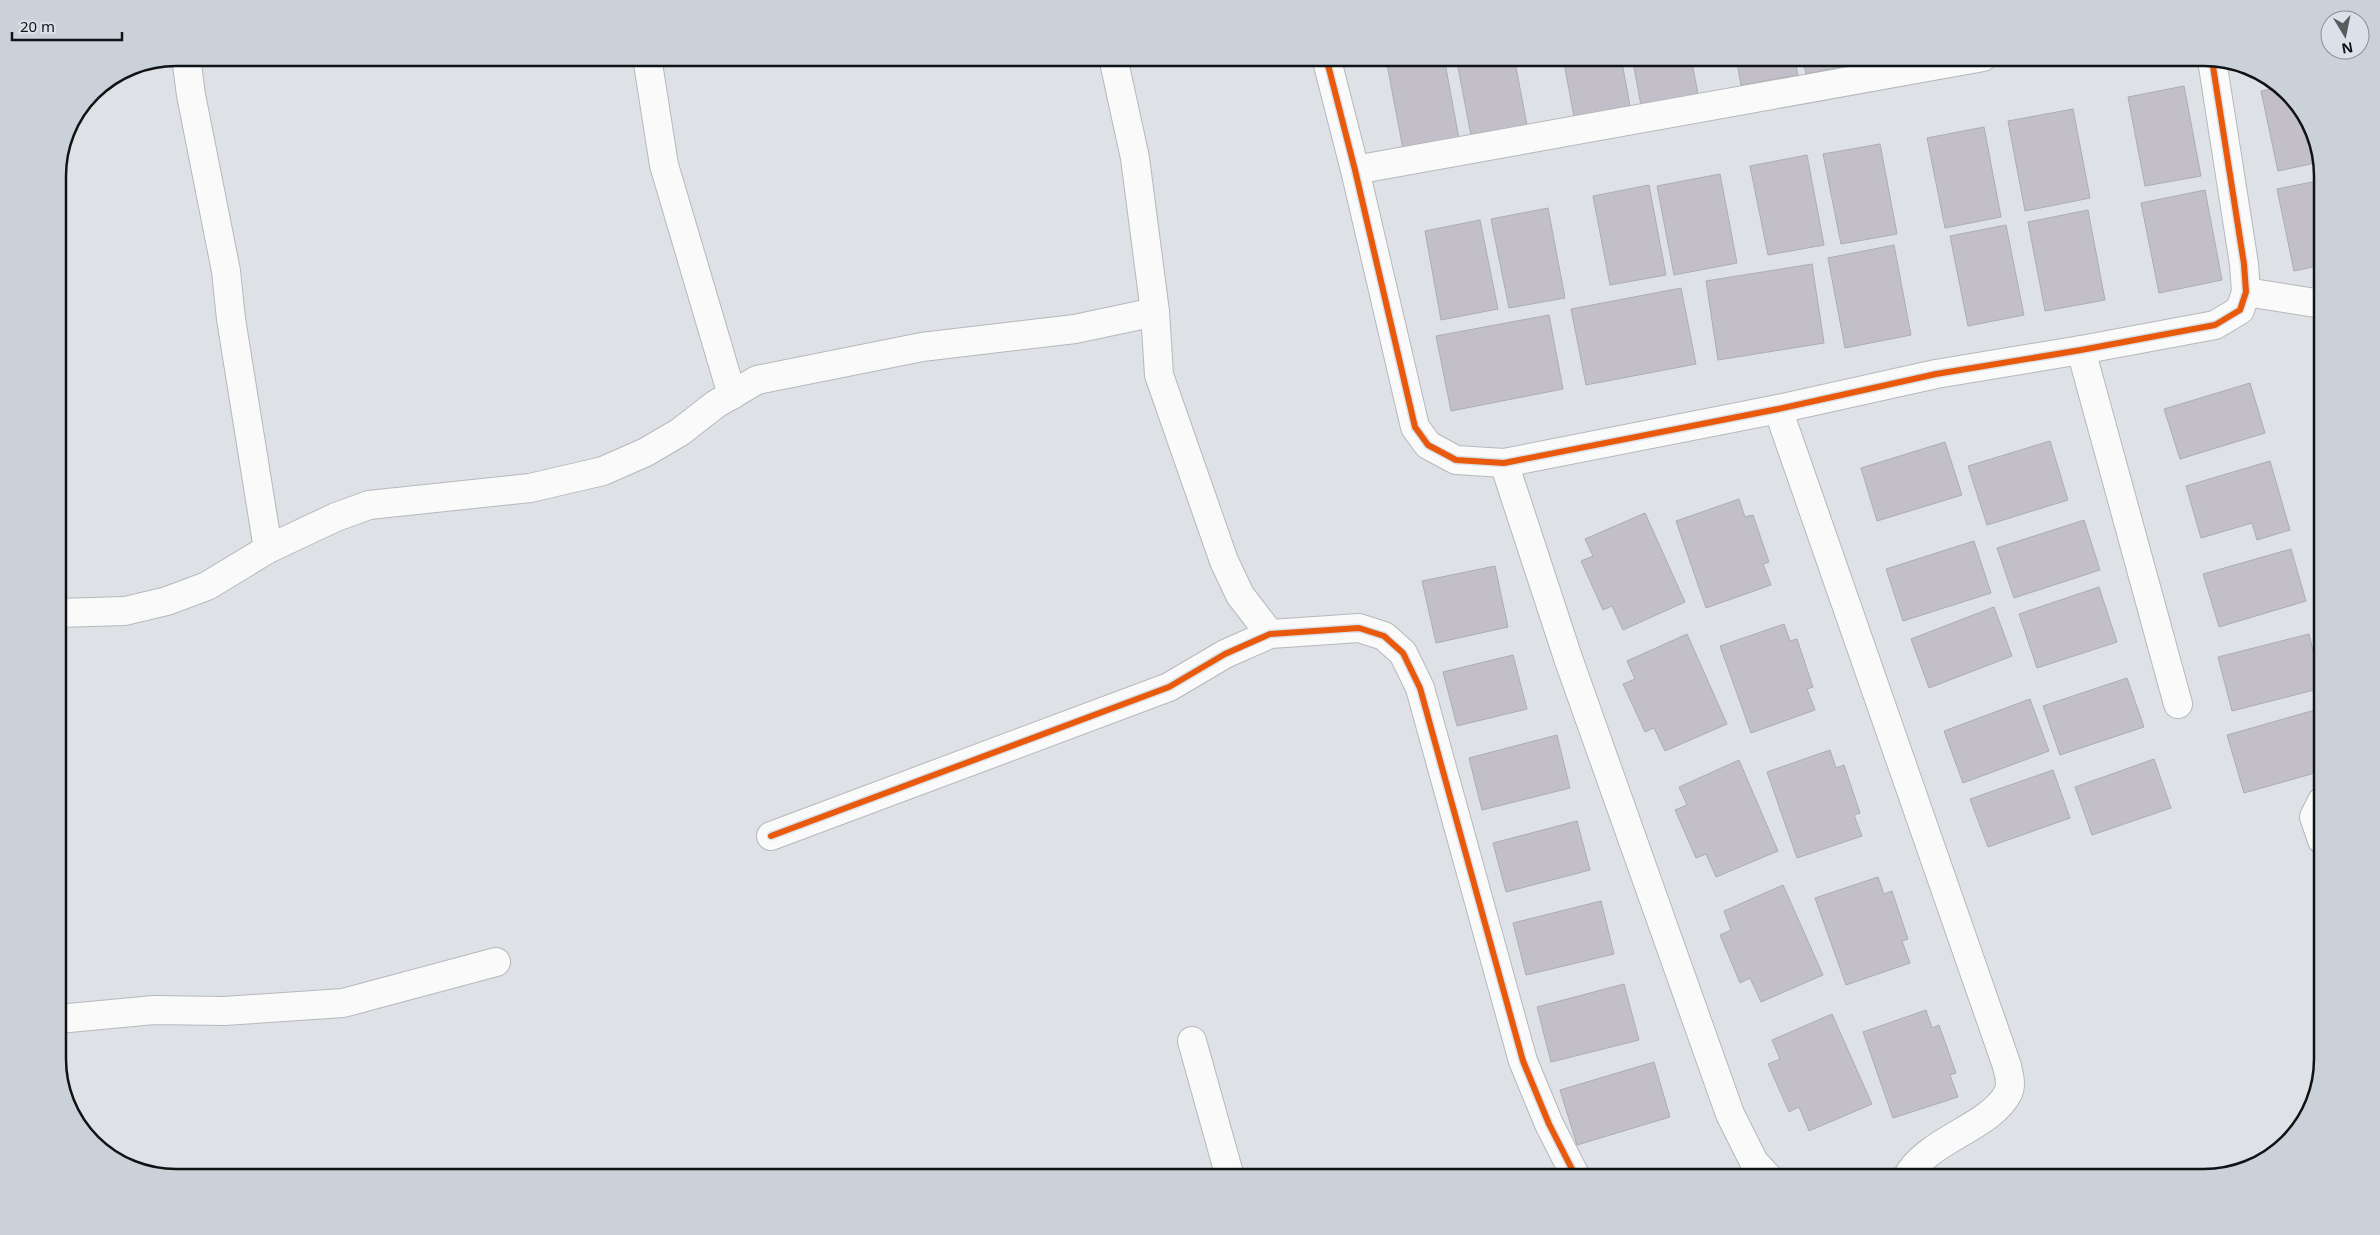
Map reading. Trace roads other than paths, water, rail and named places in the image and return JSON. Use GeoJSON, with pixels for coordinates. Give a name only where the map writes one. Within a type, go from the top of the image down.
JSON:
{"type":"FeatureCollection","features":[{"type":"Feature","properties":{"kind":"street"},"geometry":{"type":"LineString","coordinates":[[187,66],[191,95],[226,271],[235,346],[268,549]]}},
{"type":"Feature","properties":{"kind":"street"},"geometry":{"type":"LineString","coordinates":[[649,66],[664,164],[732,395]]}},
{"type":"Feature","properties":{"kind":"street"},"geometry":{"type":"LineString","coordinates":[[1115,66],[1135,158],[1154,312],[1159,375],[1224,561],[1240,595],[1270,634]]}},
{"type":"Feature","properties":{"kind":"street"},"geometry":{"type":"LineString","coordinates":[[1328,66],[1355,170],[1415,427],[1428,445],[1456,460],[1504,463],[1778,409],[1936,374],[2215,325],[2240,310],[2246,292],[2244,264],[2213,67]]}},
{"type":"Feature","properties":{"kind":"street"},"geometry":{"type":"LineString","coordinates":[[1355,170],[1938,66]]}},
{"type":"Feature","properties":{"kind":"street"},"geometry":{"type":"LineString","coordinates":[[2246,292],[2314,303]]}},
{"type":"Feature","properties":{"kind":"street"},"geometry":{"type":"LineString","coordinates":[[66,613],[125,611],[167,601],[207,586],[268,549],[336,517],[369,506],[530,488],[603,471],[646,452],[757,380],[922,347],[1075,329],[1154,312]]}},
{"type":"Feature","properties":{"kind":"street"},"geometry":{"type":"LineString","coordinates":[[2081,350],[2178,704]]}},
{"type":"Feature","properties":{"kind":"street"},"geometry":{"type":"LineString","coordinates":[[1778,409],[2007,1066],[2010,1081],[2008,1093],[1995,1110],[1953,1136],[1913,1165],[1911,1169]]}},
{"type":"Feature","properties":{"kind":"street"},"geometry":{"type":"LineString","coordinates":[[1504,463],[1574,676],[1730,1114],[1754,1162],[1760,1169]]}},
{"type":"Feature","properties":{"kind":"street"},"geometry":{"type":"LineString","coordinates":[[771,836],[1169,687],[1225,654],[1270,634],[1359,628],[1384,636],[1403,653],[1420,688],[1523,1061],[1549,1124],[1572,1169]]}},
{"type":"Feature","properties":{"kind":"street"},"geometry":{"type":"LineString","coordinates":[[66,1018],[154,1010],[224,1012],[343,1003],[496,962]]}},
{"type":"Feature","properties":{"kind":"street"},"geometry":{"type":"LineString","coordinates":[[1192,1041],[1228,1169]]}}]}
